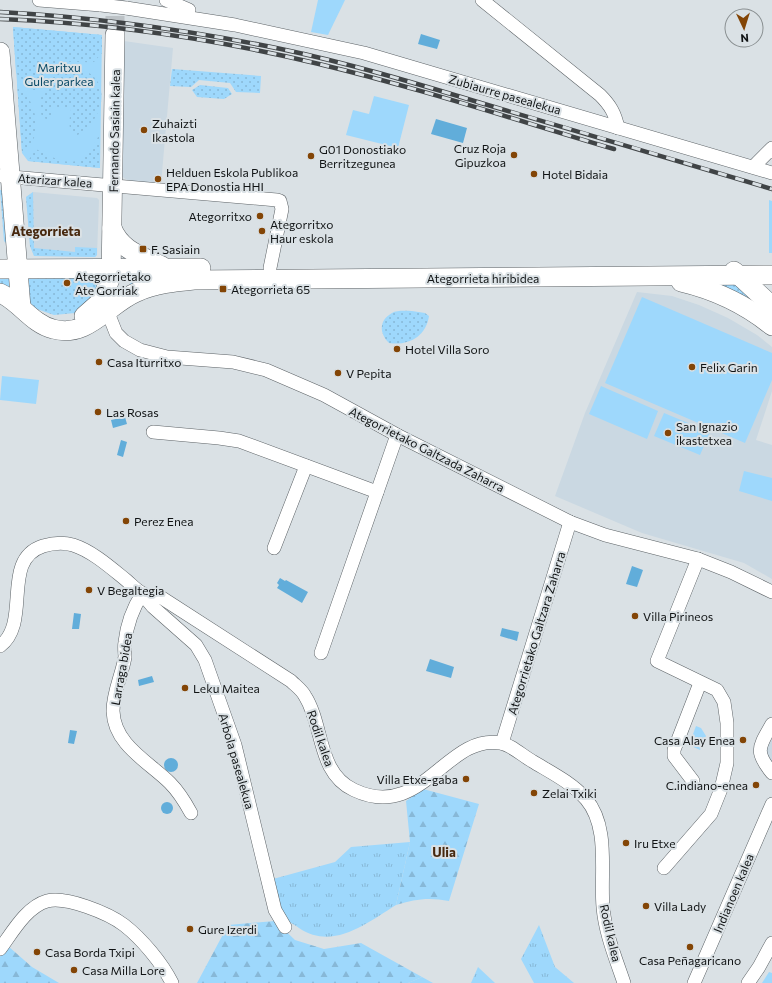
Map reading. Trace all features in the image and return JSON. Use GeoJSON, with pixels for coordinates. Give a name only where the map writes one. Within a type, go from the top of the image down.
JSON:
{"type":"FeatureCollection","features":[{"type":"Feature","properties":{"kind":"main road","name":"Fernando Sasiain kalea"},"geometry":{"type":"LineString","coordinates":[[105,304],[112,269],[115,35]]}},
{"type":"Feature","properties":{"kind":"main road"},"geometry":{"type":"LineString","coordinates":[[0,52],[9,269],[21,307]]}},
{"type":"Feature","properties":{"kind":"main road"},"geometry":{"type":"LineString","coordinates":[[112,228],[120,242],[128,250],[169,268]]}},
{"type":"Feature","properties":{"kind":"main road","name":"Ategorrieta hiribidea"},"geometry":{"type":"LineString","coordinates":[[105,304],[149,287],[194,280],[640,278],[772,266]]}},
{"type":"Feature","properties":{"kind":"main road","name":"Ategorrieta hiribidea"},"geometry":{"type":"LineString","coordinates":[[9,269],[294,268],[733,270],[772,275]]}},
{"type":"Feature","properties":{"kind":"main road"},"geometry":{"type":"LineString","coordinates":[[733,270],[772,306]]}},
{"type":"Feature","properties":{"kind":"main road"},"geometry":{"type":"LineString","coordinates":[[640,278],[673,280],[708,289],[737,302],[772,326]]}},
{"type":"Feature","properties":{"kind":"main road"},"geometry":{"type":"LineString","coordinates":[[0,293],[21,307],[36,321],[54,324],[72,321],[105,304]]}},
{"type":"Feature","properties":{"kind":"street","name":"Zubiaurre pasealekua"},"geometry":{"type":"LineString","coordinates":[[38,0],[101,4],[126,2],[189,10],[235,24]]}},
{"type":"Feature","properties":{"kind":"street"},"geometry":{"type":"LineString","coordinates":[[166,0],[189,10]]}},
{"type":"Feature","properties":{"kind":"street"},"geometry":{"type":"LineString","coordinates":[[482,0],[600,95],[610,106],[616,116],[618,128]]}},
{"type":"Feature","properties":{"kind":"street","name":"Zubiaurre pasealekua"},"geometry":{"type":"LineString","coordinates":[[126,2],[235,24],[364,54],[772,173]]}},
{"type":"Feature","properties":{"kind":"street"},"geometry":{"type":"LineString","coordinates":[[753,167],[772,148]]}},
{"type":"Feature","properties":{"kind":"street","name":"Atarizar kalea"},"geometry":{"type":"LineString","coordinates":[[5,176],[277,200],[282,205],[282,209],[270,268]]}},
{"type":"Feature","properties":{"kind":"street","name":"Ategorrietako Galtzada Zaharra"},"geometry":{"type":"LineString","coordinates":[[105,304],[116,333],[124,341],[140,350],[167,357],[233,362],[266,370],[299,383],[397,435],[570,522],[606,535],[698,560],[731,572],[772,592]]}},
{"type":"Feature","properties":{"kind":"street"},"geometry":{"type":"LineString","coordinates":[[153,432],[219,438],[240,442],[377,492]]}},
{"type":"Feature","properties":{"kind":"street"},"geometry":{"type":"LineString","coordinates":[[321,653],[397,435]]}},
{"type":"Feature","properties":{"kind":"street"},"geometry":{"type":"LineString","coordinates":[[274,548],[306,466]]}},
{"type":"Feature","properties":{"kind":"street","name":"Ategorrietako Galtzara Zaharra"},"geometry":{"type":"LineString","coordinates":[[502,743],[570,522]]}},
{"type":"Feature","properties":{"kind":"street","name":"Rodil kalea"},"geometry":{"type":"LineString","coordinates":[[0,646],[9,637],[13,628],[21,569],[28,554],[38,548],[52,543],[74,545],[91,554],[111,568],[142,594],[162,598],[279,671],[299,688],[305,696],[314,716],[327,763],[335,774],[353,790],[380,796],[396,796],[406,793],[415,788],[447,762],[471,748],[485,743],[502,743],[572,786],[586,800],[594,812],[600,835],[603,909],[624,983]]}},
{"type":"Feature","properties":{"kind":"street"},"geometry":{"type":"LineString","coordinates":[[664,868],[711,814],[721,789],[727,763],[727,723],[724,702],[717,690],[657,661],[698,560]]}},
{"type":"Feature","properties":{"kind":"street","name":"Larraga bidea"},"geometry":{"type":"LineString","coordinates":[[142,594],[133,610],[125,642],[125,657],[116,689],[113,710],[114,723],[120,735],[130,748],[170,783],[181,796],[191,813]]}},
{"type":"Feature","properties":{"kind":"street","name":"Arbola pasealekua"},"geometry":{"type":"LineString","coordinates":[[142,594],[153,607],[196,645],[205,660],[235,745],[276,910],[285,927]]}},
{"type":"Feature","properties":{"kind":"street"},"geometry":{"type":"LineString","coordinates":[[693,780],[674,756],[674,750],[700,682]]}},
{"type":"Feature","properties":{"kind":"street"},"geometry":{"type":"LineString","coordinates":[[772,724],[762,744],[760,752],[762,761],[772,773]]}},
{"type":"Feature","properties":{"kind":"street","name":"Indianoen kalea"},"geometry":{"type":"LineString","coordinates":[[694,983],[772,804]]}},
{"type":"Feature","properties":{"kind":"street"},"geometry":{"type":"LineString","coordinates":[[0,949],[23,919],[34,908],[46,902],[60,900],[77,903],[124,925],[162,964],[172,983]]}},
{"type":"Feature","properties":{"kind":"street"},"geometry":{"type":"LineString","coordinates":[[748,983],[759,967],[772,943]]}},
{"type":"Feature","properties":{"kind":"shaded area"},"geometry":{"type":"Polygon","coordinates":[[[421,34],[440,40],[437,49],[418,44],[421,34]]]}},
{"type":"Feature","properties":{"kind":"shaded area","name":"Zuhaizti Ikastola"},"geometry":{"type":"Polygon","coordinates":[[[124,41],[173,48],[161,184],[130,182],[120,175],[124,41]]]}},
{"type":"Feature","properties":{"kind":"shaded area"},"geometry":{"type":"Polygon","coordinates":[[[436,119],[467,128],[463,143],[431,134],[436,119]]]}},
{"type":"Feature","properties":{"kind":"shaded area"},"geometry":{"type":"Polygon","coordinates":[[[33,192],[97,198],[99,200],[97,255],[95,257],[34,256],[30,246],[26,197],[33,192]]]}},
{"type":"Feature","properties":{"kind":"shaded area","name":"San Ignazio ikastetxea"},"geometry":{"type":"Polygon","coordinates":[[[637,292],[672,296],[699,305],[728,318],[757,335],[772,347],[772,391],[756,440],[772,445],[772,579],[744,563],[642,533],[555,496],[585,413],[637,292]]]}},
{"type":"Feature","properties":{"kind":"shaded area"},"geometry":{"type":"Polygon","coordinates":[[[125,417],[127,424],[113,428],[111,420],[125,417]]]}},
{"type":"Feature","properties":{"kind":"shaded area"},"geometry":{"type":"Polygon","coordinates":[[[121,440],[127,442],[123,457],[117,455],[121,440]]]}},
{"type":"Feature","properties":{"kind":"shaded area"},"geometry":{"type":"Polygon","coordinates":[[[632,566],[643,570],[637,587],[626,584],[632,566]]]}},
{"type":"Feature","properties":{"kind":"shaded area"},"geometry":{"type":"Polygon","coordinates":[[[280,578],[308,592],[302,603],[277,588],[279,585],[277,583],[280,578]]]}},
{"type":"Feature","properties":{"kind":"shaded area"},"geometry":{"type":"Polygon","coordinates":[[[74,613],[81,614],[79,629],[72,629],[74,613]]]}},
{"type":"Feature","properties":{"kind":"shaded area"},"geometry":{"type":"Polygon","coordinates":[[[502,628],[519,632],[517,641],[500,636],[502,628]]]}},
{"type":"Feature","properties":{"kind":"shaded area"},"geometry":{"type":"Polygon","coordinates":[[[430,659],[454,667],[451,678],[426,671],[430,659]]]}},
{"type":"Feature","properties":{"kind":"shaded area"},"geometry":{"type":"Polygon","coordinates":[[[152,676],[154,682],[139,686],[138,680],[152,676]]]}},
{"type":"Feature","properties":{"kind":"shaded area"},"geometry":{"type":"Polygon","coordinates":[[[70,730],[77,731],[74,744],[68,743],[70,730]]]}},
{"type":"Feature","properties":{"kind":"shaded area"},"geometry":{"type":"Polygon","coordinates":[[[772,739],[772,763],[767,758],[766,749],[772,739]]]}},
{"type":"Feature","properties":{"kind":"shaded area"},"geometry":{"type":"Polygon","coordinates":[[[171,758],[176,760],[178,765],[176,770],[171,772],[166,770],[164,765],[166,760],[171,758]]]}},
{"type":"Feature","properties":{"kind":"shaded area"},"geometry":{"type":"Polygon","coordinates":[[[167,802],[171,804],[173,808],[171,812],[167,814],[163,812],[161,808],[163,804],[167,802]]]}},
{"type":"Feature","properties":{"kind":"green space"},"geometry":{"type":"Polygon","coordinates":[[[318,0],[345,0],[328,35],[311,32],[318,0]]]}},
{"type":"Feature","properties":{"kind":"green space","name":"Maritxu Guler parkea"},"geometry":{"type":"Polygon","coordinates":[[[13,27],[102,35],[100,168],[28,161],[22,153],[13,27]]]}},
{"type":"Feature","properties":{"kind":"green space"},"geometry":{"type":"Polygon","coordinates":[[[13,27],[102,35],[102,53],[94,62],[63,63],[53,69],[45,76],[35,90],[32,90],[16,73],[13,27]]]}},
{"type":"Feature","properties":{"kind":"green space"},"geometry":{"type":"Polygon","coordinates":[[[75,68],[84,70],[97,80],[102,94],[99,110],[95,118],[77,136],[71,131],[70,128],[71,109],[53,108],[53,114],[47,119],[42,118],[41,108],[43,92],[51,79],[66,70],[75,68]]]}},
{"type":"Feature","properties":{"kind":"green space"},"geometry":{"type":"Polygon","coordinates":[[[172,69],[261,76],[260,93],[236,92],[230,83],[199,80],[191,87],[170,86],[172,69]]]}},
{"type":"Feature","properties":{"kind":"green space"},"geometry":{"type":"Polygon","coordinates":[[[17,83],[31,103],[36,120],[34,136],[30,145],[22,153],[17,83]]]}},
{"type":"Feature","properties":{"kind":"green space"},"geometry":{"type":"Polygon","coordinates":[[[200,85],[228,88],[232,94],[224,99],[197,97],[192,90],[200,85]]]}},
{"type":"Feature","properties":{"kind":"green space"},"geometry":{"type":"Polygon","coordinates":[[[374,96],[409,105],[398,148],[346,135],[353,110],[369,114],[374,96]]]}},
{"type":"Feature","properties":{"kind":"green space"},"geometry":{"type":"Polygon","coordinates":[[[100,133],[100,168],[28,161],[36,149],[57,159],[73,162],[87,154],[100,133]]]}},
{"type":"Feature","properties":{"kind":"green space"},"geometry":{"type":"Polygon","coordinates":[[[0,190],[5,191],[10,243],[6,243],[4,241],[0,190]]]}},
{"type":"Feature","properties":{"kind":"green space"},"geometry":{"type":"Polygon","coordinates":[[[33,192],[34,248],[75,252],[75,247],[97,248],[97,255],[95,257],[34,256],[30,246],[26,197],[33,192]]]}},
{"type":"Feature","properties":{"kind":"green space"},"geometry":{"type":"Polygon","coordinates":[[[769,200],[772,201],[772,253],[769,253],[769,200]]]}},
{"type":"Feature","properties":{"kind":"green space"},"geometry":{"type":"Polygon","coordinates":[[[0,275],[11,275],[13,293],[0,287],[0,275]]]}},
{"type":"Feature","properties":{"kind":"green space"},"geometry":{"type":"Polygon","coordinates":[[[101,275],[102,289],[75,313],[54,315],[31,307],[26,276],[101,275]]]}},
{"type":"Feature","properties":{"kind":"green space"},"geometry":{"type":"Polygon","coordinates":[[[129,275],[187,275],[133,288],[128,280],[129,275]]]}},
{"type":"Feature","properties":{"kind":"green space"},"geometry":{"type":"Polygon","coordinates":[[[711,284],[738,285],[772,316],[711,284]]]}},
{"type":"Feature","properties":{"kind":"green space","name":"Felix Garin"},"geometry":{"type":"Polygon","coordinates":[[[642,297],[772,353],[772,380],[745,443],[605,383],[642,297]]]}},
{"type":"Feature","properties":{"kind":"green space"},"geometry":{"type":"Polygon","coordinates":[[[412,311],[425,313],[429,316],[424,330],[420,335],[409,341],[396,344],[389,343],[382,331],[385,319],[394,312],[412,311]]]}},
{"type":"Feature","properties":{"kind":"green space"},"geometry":{"type":"Polygon","coordinates":[[[2,376],[39,380],[36,404],[0,400],[2,376]]]}},
{"type":"Feature","properties":{"kind":"green space"},"geometry":{"type":"Polygon","coordinates":[[[601,386],[658,411],[647,439],[589,414],[601,386]]]}},
{"type":"Feature","properties":{"kind":"green space"},"geometry":{"type":"Polygon","coordinates":[[[664,413],[710,432],[700,455],[654,436],[664,413]]]}},
{"type":"Feature","properties":{"kind":"green space"},"geometry":{"type":"Polygon","coordinates":[[[744,471],[772,478],[772,501],[739,491],[744,471]]]}},
{"type":"Feature","properties":{"kind":"green space"},"geometry":{"type":"Polygon","coordinates":[[[696,726],[701,728],[706,736],[700,750],[689,745],[696,726]]]}},
{"type":"Feature","properties":{"kind":"green space"},"geometry":{"type":"Polygon","coordinates":[[[423,789],[479,804],[449,901],[422,899],[396,905],[410,842],[406,801],[423,789]]]}},
{"type":"Feature","properties":{"kind":"green space"},"geometry":{"type":"Polygon","coordinates":[[[410,842],[396,905],[362,926],[337,936],[324,937],[312,934],[299,928],[284,917],[273,879],[335,862],[351,847],[410,842]]]}},
{"type":"Feature","properties":{"kind":"green space"},"geometry":{"type":"Polygon","coordinates":[[[275,921],[295,940],[324,949],[361,943],[422,977],[408,983],[197,983],[228,925],[275,921]]]}},
{"type":"Feature","properties":{"kind":"green space"},"geometry":{"type":"Polygon","coordinates":[[[539,925],[555,967],[574,983],[534,983],[521,959],[539,925]]]}},
{"type":"Feature","properties":{"kind":"green space"},"geometry":{"type":"Polygon","coordinates":[[[0,939],[32,967],[59,983],[0,983],[0,939]]]}},
{"type":"Feature","properties":{"kind":"green space"},"geometry":{"type":"Polygon","coordinates":[[[478,967],[495,983],[471,983],[478,967]]]}},
{"type":"Feature","properties":{"kind":"green space"},"geometry":{"type":"Polygon","coordinates":[[[769,972],[772,973],[772,983],[762,983],[769,972]]]}},
{"type":"Feature","properties":{"kind":"green space"},"geometry":{"type":"Polygon","coordinates":[[[422,977],[433,983],[408,983],[422,977]]]}},
{"type":"Feature","properties":{"kind":"tunnel"},"geometry":{"type":"LineString","coordinates":[[115,0],[115,35]]}},
{"type":"Feature","properties":{"kind":"railway"},"geometry":{"type":"LineString","coordinates":[[0,12],[70,17],[141,25],[281,49],[406,81],[772,189]]}},
{"type":"Feature","properties":{"kind":"railway"},"geometry":{"type":"LineString","coordinates":[[0,19],[121,28],[201,40],[280,55],[394,83],[614,149]]}},
{"type":"Feature","properties":{"kind":"place","name":"Zuhaizti Ikastola"},"geometry":{"type":"Point","coordinates":[144,130]}},
{"type":"Feature","properties":{"kind":"place","name":"Cruz Roja Gipuzkoa"},"geometry":{"type":"Point","coordinates":[514,155]}},
{"type":"Feature","properties":{"kind":"place","name":"G01 Donostiako Berritzegunea"},"geometry":{"type":"Point","coordinates":[311,156]}},
{"type":"Feature","properties":{"kind":"place","name":"Hotel Bidaia"},"geometry":{"type":"Point","coordinates":[534,174]}},
{"type":"Feature","properties":{"kind":"place","name":"Helduen Eskola Publikoa EPA Donostia HHI"},"geometry":{"type":"Point","coordinates":[158,179]}},
{"type":"Feature","properties":{"kind":"place","name":"Ategorritxo"},"geometry":{"type":"Point","coordinates":[260,216]}},
{"type":"Feature","properties":{"kind":"place","name":"Ategorritxo Haur eskola"},"geometry":{"type":"Point","coordinates":[262,231]}},
{"type":"Feature","properties":{"kind":"place","name":"F. Sasiain"},"geometry":{"type":"Point","coordinates":[143,249]}},
{"type":"Feature","properties":{"kind":"place","name":"Ategorrietako Ate Gorriak"},"geometry":{"type":"Point","coordinates":[67,283]}},
{"type":"Feature","properties":{"kind":"place","name":"Ategorrieta 65"},"geometry":{"type":"Point","coordinates":[223,289]}},
{"type":"Feature","properties":{"kind":"place","name":"Hotel Villa Soro"},"geometry":{"type":"Point","coordinates":[397,349]}},
{"type":"Feature","properties":{"kind":"place","name":"Casa Iturritxo"},"geometry":{"type":"Point","coordinates":[99,362]}},
{"type":"Feature","properties":{"kind":"place","name":"Felix Garin"},"geometry":{"type":"Point","coordinates":[692,367]}},
{"type":"Feature","properties":{"kind":"place","name":"V Pepita"},"geometry":{"type":"Point","coordinates":[338,373]}},
{"type":"Feature","properties":{"kind":"place","name":"Las Rosas"},"geometry":{"type":"Point","coordinates":[98,412]}},
{"type":"Feature","properties":{"kind":"place","name":"San Ignazio ikastetxea"},"geometry":{"type":"Point","coordinates":[668,433]}},
{"type":"Feature","properties":{"kind":"place","name":"Perez Enea"},"geometry":{"type":"Point","coordinates":[126,521]}},
{"type":"Feature","properties":{"kind":"place","name":"V Begaltegia"},"geometry":{"type":"Point","coordinates":[89,590]}},
{"type":"Feature","properties":{"kind":"place","name":"Villa Pirineos"},"geometry":{"type":"Point","coordinates":[635,616]}},
{"type":"Feature","properties":{"kind":"place","name":"Leku Maitea"},"geometry":{"type":"Point","coordinates":[185,688]}},
{"type":"Feature","properties":{"kind":"place","name":"Casa Alay Enea"},"geometry":{"type":"Point","coordinates":[743,740]}},
{"type":"Feature","properties":{"kind":"place","name":"Villa Etxe-gaba"},"geometry":{"type":"Point","coordinates":[466,779]}},
{"type":"Feature","properties":{"kind":"place","name":"C.indiano-enea"},"geometry":{"type":"Point","coordinates":[756,785]}},
{"type":"Feature","properties":{"kind":"place","name":"Zelai Txiki"},"geometry":{"type":"Point","coordinates":[534,793]}},
{"type":"Feature","properties":{"kind":"place","name":"Iru Etxe"},"geometry":{"type":"Point","coordinates":[626,843]}},
{"type":"Feature","properties":{"kind":"place","name":"Villa Lady"},"geometry":{"type":"Point","coordinates":[646,906]}},
{"type":"Feature","properties":{"kind":"place","name":"Gure Izerdi"},"geometry":{"type":"Point","coordinates":[190,929]}},
{"type":"Feature","properties":{"kind":"place","name":"Casa Peñagaricano"},"geometry":{"type":"Point","coordinates":[690,947]}},
{"type":"Feature","properties":{"kind":"place","name":"Casa Borda Txipi"},"geometry":{"type":"Point","coordinates":[37,952]}},
{"type":"Feature","properties":{"kind":"place","name":"Casa Milla Lore"},"geometry":{"type":"Point","coordinates":[74,970]}},
{"type":"Feature","properties":{"kind":"district","name":"Ategorrieta"},"geometry":{"type":"Point","coordinates":[46,231]}},
{"type":"Feature","properties":{"kind":"district","name":"Ulia"},"geometry":{"type":"Point","coordinates":[444,852]}}]}
